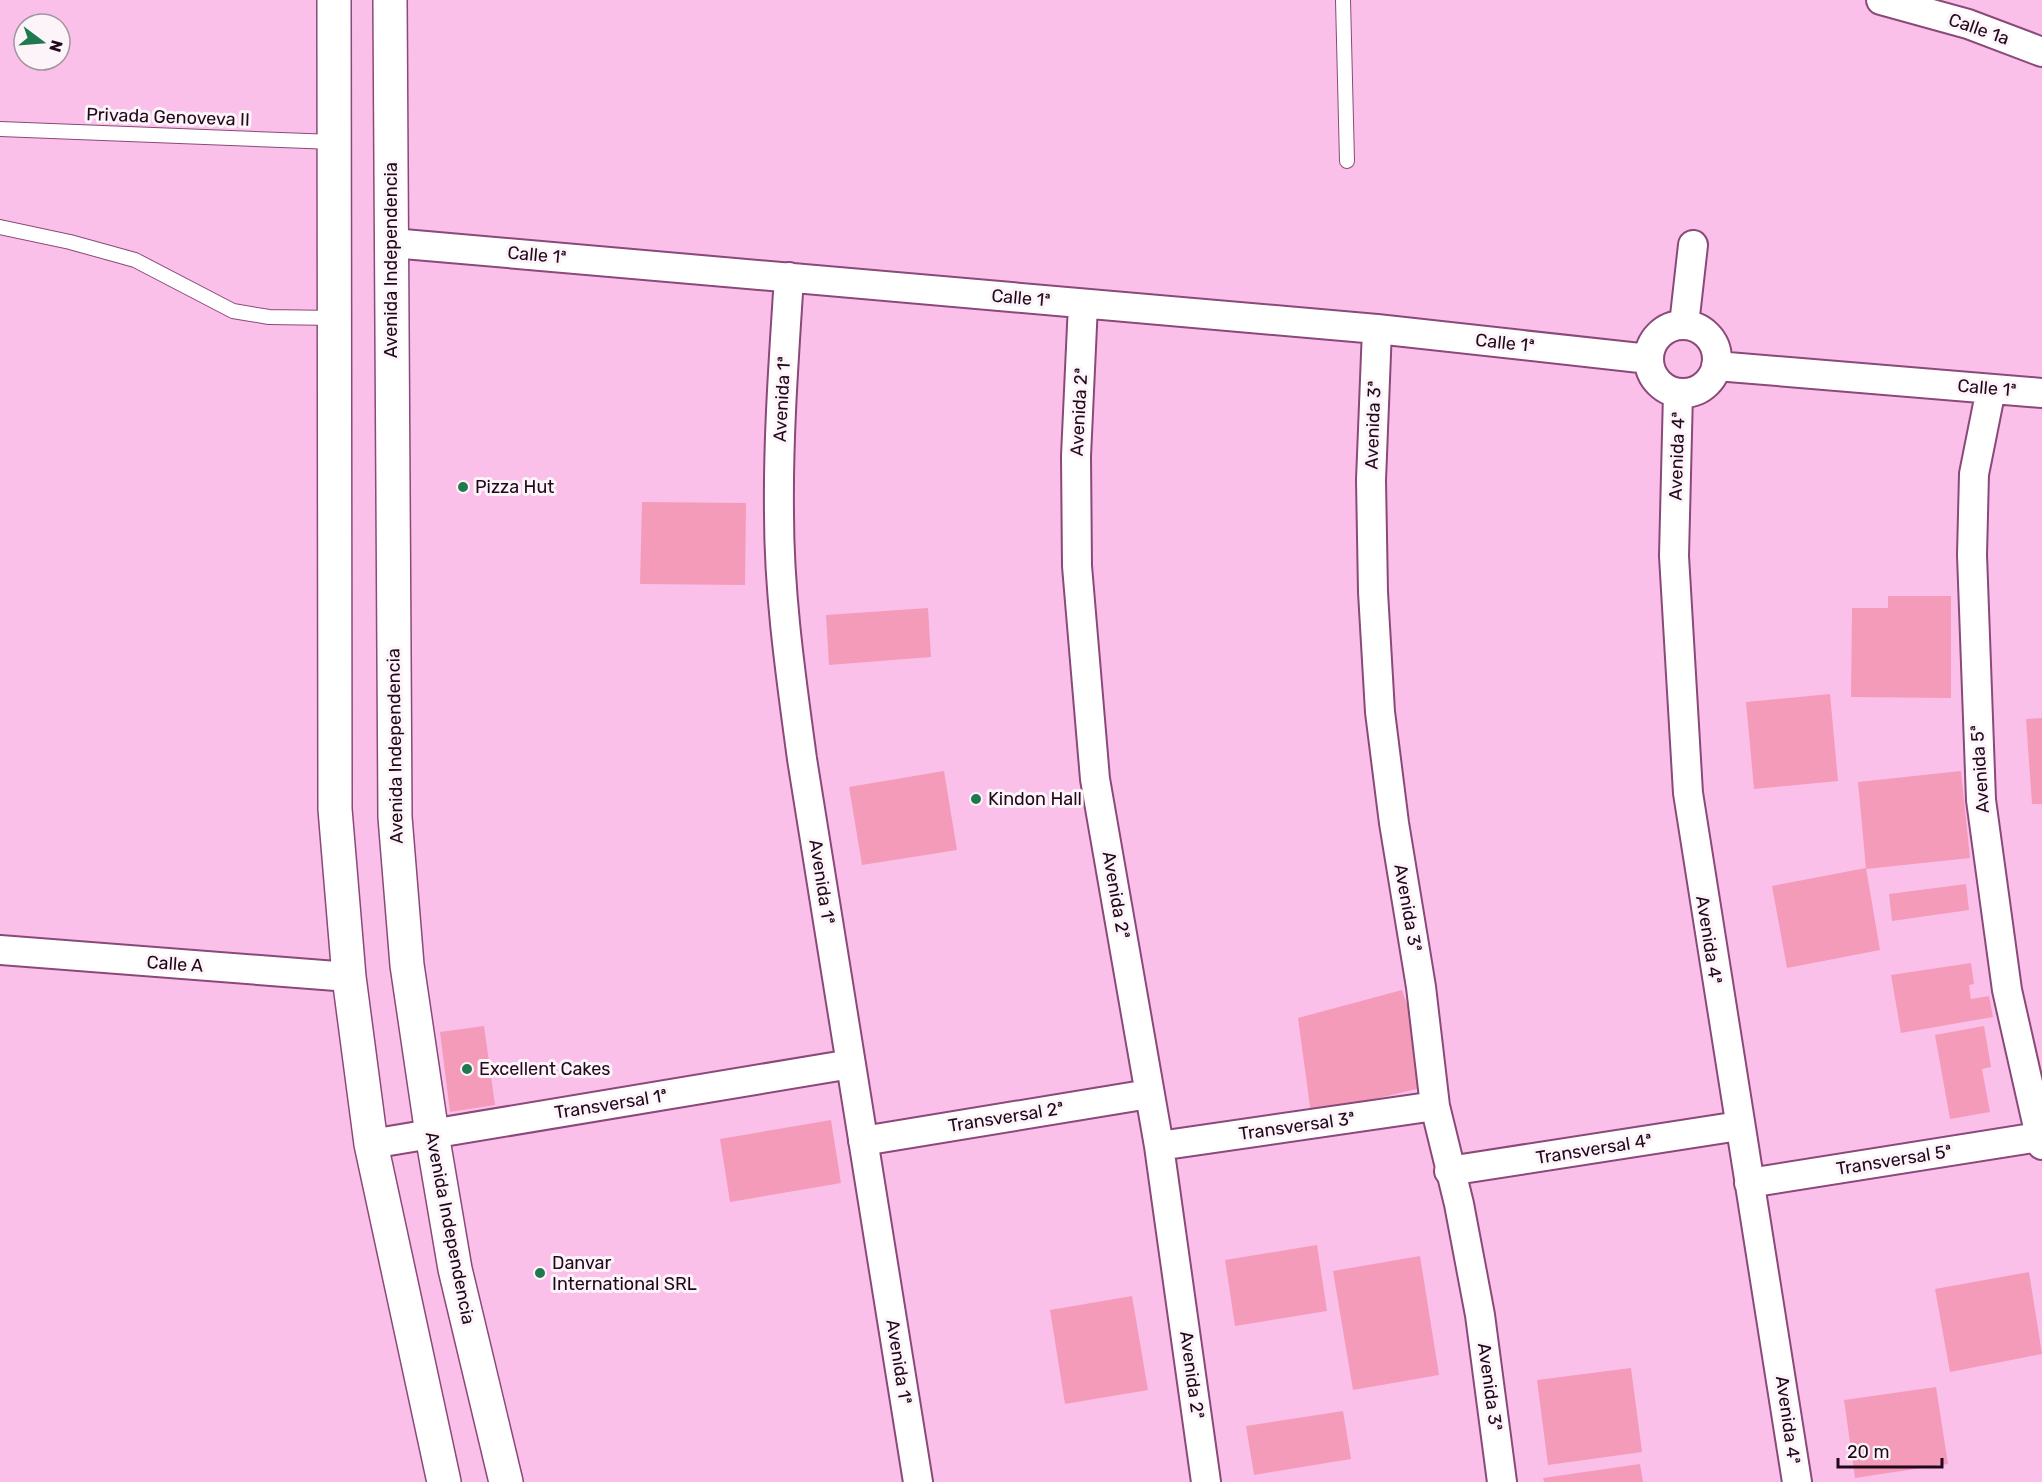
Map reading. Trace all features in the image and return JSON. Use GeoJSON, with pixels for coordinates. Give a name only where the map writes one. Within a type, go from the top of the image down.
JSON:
{"type":"FeatureCollection","features":[{"type":"Feature","properties":{"kind":"main road"},"geometry":{"type":"LineString","coordinates":[[334,0],[335,809],[349,977],[371,1144],[444,1482]]}},
{"type":"Feature","properties":{"kind":"main road","name":"Avenida Independencia"},"geometry":{"type":"LineString","coordinates":[[390,0],[395,817],[407,964],[432,1134],[455,1269],[506,1482]]}},
{"type":"Feature","properties":{"kind":"street","name":"Calle 1a"},"geometry":{"type":"LineString","coordinates":[[1881,0],[1968,24],[2042,52]]}},
{"type":"Feature","properties":{"kind":"street","name":"Calle 1ª"},"geometry":{"type":"LineString","coordinates":[[392,243],[1377,329],[1649,359]]}},
{"type":"Feature","properties":{"kind":"street"},"geometry":{"type":"LineString","coordinates":[[1684,325],[1693,245]]}},
{"type":"Feature","properties":{"kind":"street","name":"Avenida 1ª"},"geometry":{"type":"LineString","coordinates":[[789,278],[779,439],[782,593],[802,759],[918,1482]]}},
{"type":"Feature","properties":{"kind":"street","name":"Avenida 2ª"},"geometry":{"type":"LineString","coordinates":[[1083,304],[1076,456],[1077,566],[1095,779],[1159,1146],[1206,1482]]}},
{"type":"Feature","properties":{"kind":"street"},"geometry":{"type":"LineString","coordinates":[[1684,325],[1693,326],[1710,338],[1717,356],[1713,376],[1698,390],[1678,393],[1661,385],[1654,378],[1649,359],[1651,348],[1664,331],[1684,325]]}},
{"type":"Feature","properties":{"kind":"street","name":"Avenida 3ª"},"geometry":{"type":"LineString","coordinates":[[1377,329],[1371,480],[1373,592],[1380,712],[1394,823],[1421,987],[1435,1106],[1449,1171],[1459,1204],[1480,1315],[1502,1482]]}},
{"type":"Feature","properties":{"kind":"street","name":"Calle 1ª"},"geometry":{"type":"LineString","coordinates":[[1716,366],[2042,393]]}},
{"type":"Feature","properties":{"kind":"street","name":"Avenida 5ª"},"geometry":{"type":"LineString","coordinates":[[1991,389],[1974,474],[1972,555],[1981,800],[2007,990],[2041,1141]]}},
{"type":"Feature","properties":{"kind":"street","name":"Avenida 4ª"},"geometry":{"type":"LineString","coordinates":[[1678,393],[1674,556],[1688,793],[1797,1482]]}},
{"type":"Feature","properties":{"kind":"street","name":"Calle A"},"geometry":{"type":"LineString","coordinates":[[0,950],[349,977]]}},
{"type":"Feature","properties":{"kind":"street","name":"Transversal 1ª"},"geometry":{"type":"LineString","coordinates":[[371,1144],[851,1064]]}},
{"type":"Feature","properties":{"kind":"street","name":"Transversal 2ª"},"geometry":{"type":"LineString","coordinates":[[863,1141],[1149,1094]]}},
{"type":"Feature","properties":{"kind":"street","name":"Transversal 3ª"},"geometry":{"type":"LineString","coordinates":[[1159,1146],[1435,1106]]}},
{"type":"Feature","properties":{"kind":"street","name":"Transversal 4ª"},"geometry":{"type":"LineString","coordinates":[[1449,1171],[1739,1126]]}},
{"type":"Feature","properties":{"kind":"street","name":"Transversal 5ª"},"geometry":{"type":"LineString","coordinates":[[1749,1183],[2041,1141]]}},
{"type":"Feature","properties":{"kind":"lane"},"geometry":{"type":"LineString","coordinates":[[1343,0],[1347,160]]}},
{"type":"Feature","properties":{"kind":"lane","name":"Privada Genoveva II"},"geometry":{"type":"LineString","coordinates":[[0,129],[334,142]]}},
{"type":"Feature","properties":{"kind":"lane"},"geometry":{"type":"LineString","coordinates":[[0,227],[70,242],[135,260],[233,311],[269,317],[334,318]]}},
{"type":"Feature","properties":{"kind":"building"},"geometry":{"type":"Polygon","coordinates":[[[642,502],[746,503],[745,585],[640,584],[642,502]]]}},
{"type":"Feature","properties":{"kind":"building"},"geometry":{"type":"Polygon","coordinates":[[[1888,596],[1951,596],[1951,698],[1851,697],[1852,608],[1888,608],[1888,596]]]}},
{"type":"Feature","properties":{"kind":"building"},"geometry":{"type":"Polygon","coordinates":[[[928,608],[931,657],[829,665],[826,615],[928,608]]]}},
{"type":"Feature","properties":{"kind":"building"},"geometry":{"type":"Polygon","coordinates":[[[1830,694],[1838,781],[1754,789],[1746,702],[1830,694]]]}},
{"type":"Feature","properties":{"kind":"building"},"geometry":{"type":"Polygon","coordinates":[[[2042,718],[2042,804],[2032,804],[2026,719],[2042,718]]]}},
{"type":"Feature","properties":{"kind":"building"},"geometry":{"type":"Polygon","coordinates":[[[944,771],[957,850],[862,865],[849,787],[944,771]]]}},
{"type":"Feature","properties":{"kind":"building"},"geometry":{"type":"Polygon","coordinates":[[[1961,771],[1970,858],[1866,869],[1858,782],[1961,771]]]}},
{"type":"Feature","properties":{"kind":"building"},"geometry":{"type":"Polygon","coordinates":[[[1866,868],[1880,950],[1787,968],[1772,886],[1866,868]]]}},
{"type":"Feature","properties":{"kind":"building"},"geometry":{"type":"Polygon","coordinates":[[[1966,884],[1969,910],[1892,921],[1889,894],[1966,884]]]}},
{"type":"Feature","properties":{"kind":"building"},"geometry":{"type":"Polygon","coordinates":[[[1971,963],[1974,984],[1969,985],[1971,999],[1989,996],[1993,1017],[1901,1033],[1891,975],[1971,963]]]}},
{"type":"Feature","properties":{"kind":"building"},"geometry":{"type":"Polygon","coordinates":[[[1402,990],[1415,1029],[1421,1088],[1311,1114],[1298,1018],[1402,990]]]}},
{"type":"Feature","properties":{"kind":"building","name":"Excellent Cakes"},"geometry":{"type":"Polygon","coordinates":[[[484,1026],[495,1105],[450,1112],[440,1032],[484,1026]]]}},
{"type":"Feature","properties":{"kind":"building"},"geometry":{"type":"Polygon","coordinates":[[[1984,1026],[1991,1067],[1982,1069],[1990,1112],[1950,1119],[1935,1035],[1984,1026]]]}},
{"type":"Feature","properties":{"kind":"building"},"geometry":{"type":"Polygon","coordinates":[[[831,1120],[841,1183],[730,1202],[720,1139],[831,1120]]]}},
{"type":"Feature","properties":{"kind":"building"},"geometry":{"type":"Polygon","coordinates":[[[1317,1245],[1327,1311],[1235,1326],[1225,1260],[1317,1245]]]}},
{"type":"Feature","properties":{"kind":"building"},"geometry":{"type":"Polygon","coordinates":[[[1420,1256],[1439,1375],[1353,1390],[1333,1271],[1420,1256]]]}},
{"type":"Feature","properties":{"kind":"building"},"geometry":{"type":"Polygon","coordinates":[[[2029,1272],[2042,1354],[1950,1372],[1935,1289],[2029,1272]]]}},
{"type":"Feature","properties":{"kind":"building"},"geometry":{"type":"Polygon","coordinates":[[[1132,1296],[1148,1390],[1065,1404],[1050,1310],[1132,1296]]]}},
{"type":"Feature","properties":{"kind":"building"},"geometry":{"type":"Polygon","coordinates":[[[1631,1368],[1642,1452],[1548,1465],[1537,1380],[1631,1368]]]}},
{"type":"Feature","properties":{"kind":"building"},"geometry":{"type":"Polygon","coordinates":[[[1936,1387],[1948,1464],[1855,1478],[1844,1400],[1936,1387]]]}},
{"type":"Feature","properties":{"kind":"building"},"geometry":{"type":"Polygon","coordinates":[[[1343,1411],[1351,1459],[1254,1475],[1246,1426],[1343,1411]]]}},
{"type":"Feature","properties":{"kind":"building"},"geometry":{"type":"Polygon","coordinates":[[[1640,1464],[1643,1482],[1544,1482],[1543,1478],[1640,1464]]]}},
{"type":"Feature","properties":{"kind":"place","name":"Pizza Hut"},"geometry":{"type":"Point","coordinates":[463,487]}},
{"type":"Feature","properties":{"kind":"place","name":"Kindon Hall"},"geometry":{"type":"Point","coordinates":[976,799]}},
{"type":"Feature","properties":{"kind":"place","name":"Excellent Cakes"},"geometry":{"type":"Point","coordinates":[467,1069]}},
{"type":"Feature","properties":{"kind":"place","name":"Danvar International SRL"},"geometry":{"type":"Point","coordinates":[540,1273]}}]}
